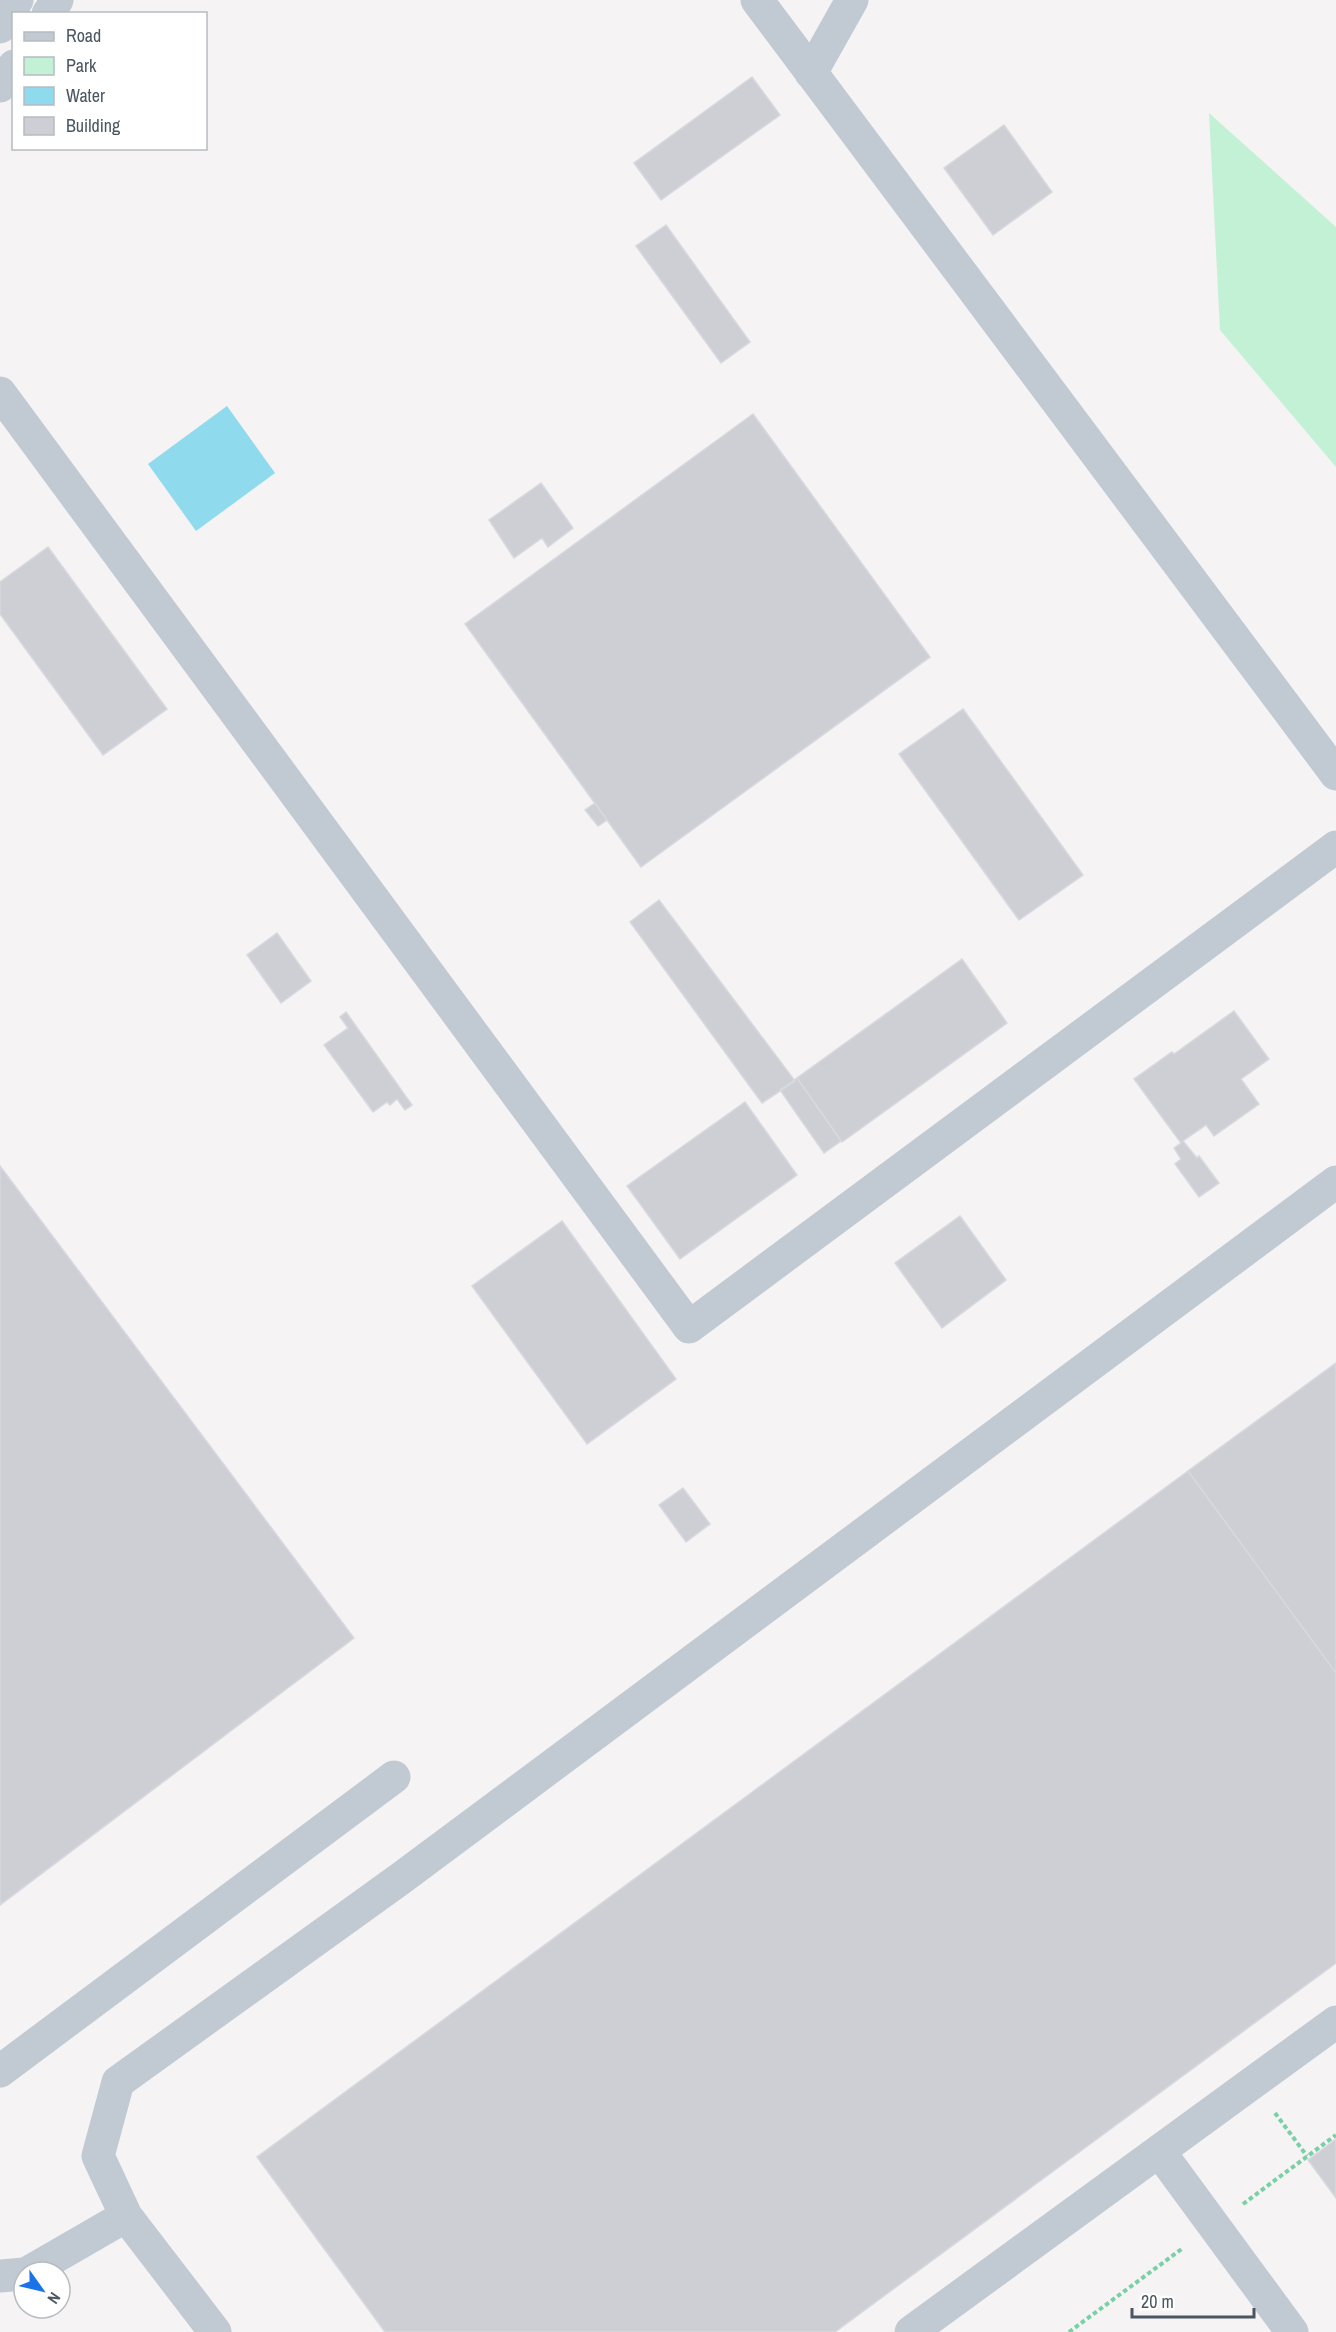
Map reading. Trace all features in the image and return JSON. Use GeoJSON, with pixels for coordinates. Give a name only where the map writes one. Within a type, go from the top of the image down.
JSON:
{"type":"FeatureCollection","features":[{"type":"Feature","properties":{"kind":"street"},"geometry":{"type":"LineString","coordinates":[[0,27],[17,0]]}},
{"type":"Feature","properties":{"kind":"street"},"geometry":{"type":"LineString","coordinates":[[757,0],[1336,774]]}},
{"type":"Feature","properties":{"kind":"street"},"geometry":{"type":"LineString","coordinates":[[811,73],[852,0]]}},
{"type":"Feature","properties":{"kind":"street"},"geometry":{"type":"LineString","coordinates":[[0,86],[12,69]]}},
{"type":"Feature","properties":{"kind":"street"},"geometry":{"type":"LineString","coordinates":[[0,393],[689,1328],[1336,847]]}},
{"type":"Feature","properties":{"kind":"street"},"geometry":{"type":"LineString","coordinates":[[216,2332],[126,2216],[98,2156],[118,2082],[400,1879],[1336,1182]]}},
{"type":"Feature","properties":{"kind":"street"},"geometry":{"type":"LineString","coordinates":[[2,2065],[394,1776]]}},
{"type":"Feature","properties":{"kind":"street"},"geometry":{"type":"LineString","coordinates":[[910,2332],[1336,2022]]}},
{"type":"Feature","properties":{"kind":"street"},"geometry":{"type":"LineString","coordinates":[[1159,2151],[1292,2332]]}},
{"type":"Feature","properties":{"kind":"street"},"geometry":{"type":"LineString","coordinates":[[50,2260],[126,2216]]}},
{"type":"Feature","properties":{"kind":"path"},"geometry":{"type":"LineString","coordinates":[[1252,2084],[1307,2156]]}},
{"type":"Feature","properties":{"kind":"green space"},"geometry":{"type":"Polygon","coordinates":[[[1209,113],[1336,227],[1336,467],[1220,330],[1209,113]]]}},
{"type":"Feature","properties":{"kind":"water"},"geometry":{"type":"Polygon","coordinates":[[[227,406],[275,473],[196,531],[148,464],[227,406]]]}},
{"type":"Feature","properties":{"kind":"building"},"geometry":{"type":"Polygon","coordinates":[[[752,77],[780,115],[661,200],[634,163],[752,77]]]}},
{"type":"Feature","properties":{"kind":"building"},"geometry":{"type":"Polygon","coordinates":[[[1004,125],[1052,192],[993,235],[944,168],[1004,125]]]}},
{"type":"Feature","properties":{"kind":"building"},"geometry":{"type":"Polygon","coordinates":[[[666,225],[750,342],[721,363],[636,246],[666,225]]]}},
{"type":"Feature","properties":{"kind":"building"},"geometry":{"type":"Polygon","coordinates":[[[753,414],[930,657],[641,867],[465,624],[753,414]]]}},
{"type":"Feature","properties":{"kind":"building"},"geometry":{"type":"Polygon","coordinates":[[[541,483],[573,528],[548,547],[542,538],[514,558],[489,520],[541,483]]]}},
{"type":"Feature","properties":{"kind":"building"},"geometry":{"type":"Polygon","coordinates":[[[48,547],[167,709],[103,755],[0,614],[0,582],[48,547]]]}},
{"type":"Feature","properties":{"kind":"building"},"geometry":{"type":"Polygon","coordinates":[[[963,709],[1083,875],[1019,920],[899,754],[963,709]]]}},
{"type":"Feature","properties":{"kind":"building"},"geometry":{"type":"Polygon","coordinates":[[[595,803],[607,820],[598,826],[585,810],[595,803]]]}},
{"type":"Feature","properties":{"kind":"building"},"geometry":{"type":"Polygon","coordinates":[[[659,900],[795,1081],[762,1103],[630,922],[659,900]]]}},
{"type":"Feature","properties":{"kind":"building"},"geometry":{"type":"Polygon","coordinates":[[[277,933],[311,981],[281,1003],[247,955],[277,933]]]}},
{"type":"Feature","properties":{"kind":"building"},"geometry":{"type":"Polygon","coordinates":[[[962,959],[1007,1023],[842,1142],[797,1078],[962,959]]]}},
{"type":"Feature","properties":{"kind":"building"},"geometry":{"type":"Polygon","coordinates":[[[1234,1011],[1269,1059],[1241,1079],[1259,1104],[1214,1136],[1206,1125],[1183,1141],[1197,1158],[1199,1156],[1219,1183],[1199,1197],[1175,1164],[1181,1159],[1174,1148],[1181,1143],[1134,1079],[1172,1052],[1174,1054],[1234,1011]]]}},
{"type":"Feature","properties":{"kind":"building"},"geometry":{"type":"Polygon","coordinates":[[[346,1012],[412,1105],[405,1110],[397,1099],[390,1105],[387,1102],[373,1112],[324,1045],[348,1028],[340,1017],[346,1012]]]}},
{"type":"Feature","properties":{"kind":"building"},"geometry":{"type":"Polygon","coordinates":[[[797,1078],[841,1141],[824,1153],[780,1090],[797,1078]]]}},
{"type":"Feature","properties":{"kind":"building"},"geometry":{"type":"Polygon","coordinates":[[[745,1102],[797,1175],[680,1259],[627,1186],[745,1102]]]}},
{"type":"Feature","properties":{"kind":"building"},"geometry":{"type":"Polygon","coordinates":[[[0,1166],[354,1638],[0,1905],[0,1166]]]}},
{"type":"Feature","properties":{"kind":"building"},"geometry":{"type":"Polygon","coordinates":[[[960,1216],[1006,1280],[942,1328],[895,1263],[960,1216]]]}},
{"type":"Feature","properties":{"kind":"building"},"geometry":{"type":"Polygon","coordinates":[[[562,1221],[676,1379],[587,1444],[472,1286],[562,1221]]]}},
{"type":"Feature","properties":{"kind":"building"},"geometry":{"type":"Polygon","coordinates":[[[1336,1363],[1336,1673],[1188,1471],[1336,1363]]]}},
{"type":"Feature","properties":{"kind":"building"},"geometry":{"type":"Polygon","coordinates":[[[1188,1471],[1336,1673],[1336,1963],[835,2332],[385,2332],[257,2157],[1188,1471]]]}},
{"type":"Feature","properties":{"kind":"building"},"geometry":{"type":"Polygon","coordinates":[[[683,1488],[710,1524],[686,1542],[659,1505],[683,1488]]]}},
{"type":"Feature","properties":{"kind":"building"},"geometry":{"type":"Polygon","coordinates":[[[1336,2139],[1336,2198],[1308,2160],[1336,2139]]]}}]}
